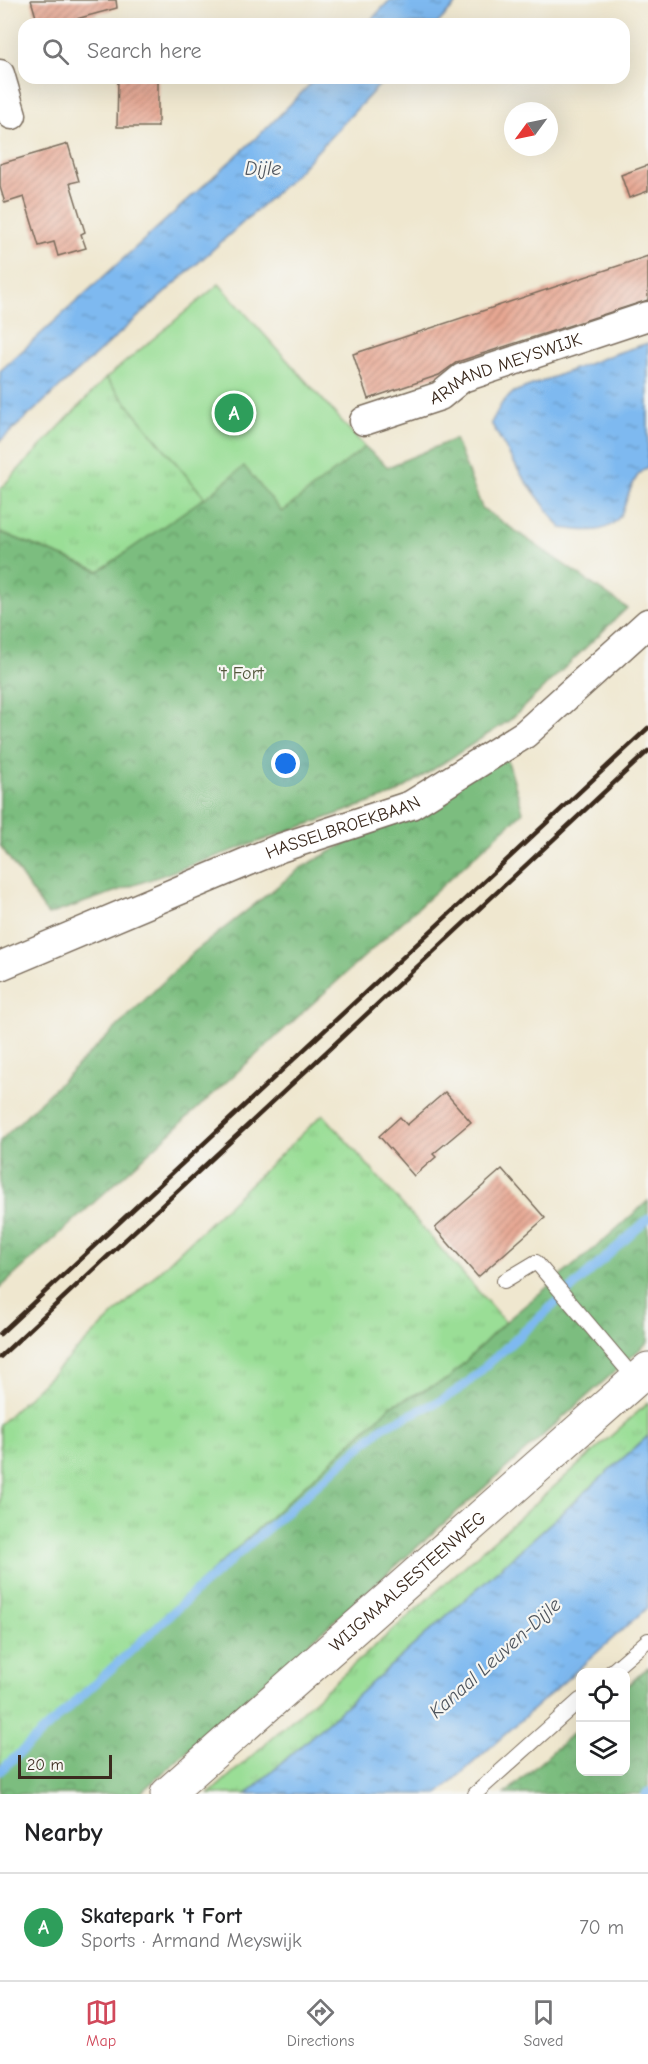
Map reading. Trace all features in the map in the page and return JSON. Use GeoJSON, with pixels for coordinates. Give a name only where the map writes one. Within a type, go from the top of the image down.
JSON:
{"type":"FeatureCollection","features":[{"type":"Feature","properties":{"kind":"street"},"geometry":{"type":"LineString","coordinates":[[0,74],[12,115]]}},
{"type":"Feature","properties":{"kind":"street","name":"ARMAND MEYSWIJK"},"geometry":{"type":"LineString","coordinates":[[364,421],[440,396],[462,378],[648,316]]}},
{"type":"Feature","properties":{"kind":"street","name":"HASSELBROEKBAAN"},"geometry":{"type":"LineString","coordinates":[[0,966],[280,848],[411,805],[525,734],[648,623]]}},
{"type":"Feature","properties":{"kind":"street","name":"WIJGMAALSESTEENWEG"},"geometry":{"type":"LineString","coordinates":[[167,1794],[642,1374]]}},
{"type":"Feature","properties":{"kind":"lane"},"geometry":{"type":"LineString","coordinates":[[504,1281],[536,1262],[578,1311],[642,1374]]}},
{"type":"Feature","properties":{"kind":"lane"},"geometry":{"type":"LineString","coordinates":[[616,1668],[648,1640]]}},
{"type":"Feature","properties":{"kind":"lane"},"geometry":{"type":"LineString","coordinates":[[475,1794],[576,1704]]}},
{"type":"Feature","properties":{"kind":"green space"},"geometry":{"type":"Polygon","coordinates":[[[219,284],[365,447],[282,512],[244,466],[205,498],[106,378],[219,284]]]}},
{"type":"Feature","properties":{"kind":"green space"},"geometry":{"type":"Polygon","coordinates":[[[106,378],[205,498],[99,571],[0,532],[0,489],[106,378]]]}},
{"type":"Feature","properties":{"kind":"green space","name":"'t Fort"},"geometry":{"type":"Polygon","coordinates":[[[455,439],[482,508],[627,608],[510,720],[395,794],[48,915],[0,845],[0,532],[99,571],[204,498],[244,465],[282,512],[365,447],[388,467],[455,439]]]}},
{"type":"Feature","properties":{"kind":"green space"},"geometry":{"type":"Polygon","coordinates":[[[506,755],[523,812],[0,1288],[0,1141],[194,952],[301,868],[506,755]]]}},
{"type":"Feature","properties":{"kind":"green space"},"geometry":{"type":"Polygon","coordinates":[[[323,1114],[505,1322],[448,1379],[391,1406],[0,1767],[0,1424],[323,1114]]]}},
{"type":"Feature","properties":{"kind":"green space"},"geometry":{"type":"Polygon","coordinates":[[[648,1201],[648,1342],[139,1794],[0,1794],[0,1767],[391,1406],[448,1379],[505,1322],[648,1201]]]}},
{"type":"Feature","properties":{"kind":"green space"},"geometry":{"type":"Polygon","coordinates":[[[648,1403],[648,1436],[247,1794],[209,1794],[648,1403]]]}},
{"type":"Feature","properties":{"kind":"green space"},"geometry":{"type":"Polygon","coordinates":[[[648,1667],[648,1794],[505,1794],[576,1731],[576,1776],[630,1776],[630,1683],[648,1667]]]}},
{"type":"Feature","properties":{"kind":"water"},"geometry":{"type":"Polygon","coordinates":[[[390,0],[460,0],[443,18],[373,18],[390,0]]]}},
{"type":"Feature","properties":{"kind":"water","name":"Dijle"},"geometry":{"type":"Polygon","coordinates":[[[310,84],[380,84],[289,181],[0,441],[0,371],[269,126],[310,84]]]}},
{"type":"Feature","properties":{"kind":"water"},"geometry":{"type":"Polygon","coordinates":[[[648,343],[648,467],[637,476],[621,514],[609,526],[594,530],[561,528],[520,473],[491,423],[502,403],[514,392],[648,343]]]}},
{"type":"Feature","properties":{"kind":"water","name":"Kanaal Leuven-Dijle"},"geometry":{"type":"Polygon","coordinates":[[[648,1436],[648,1607],[579,1668],[576,1668],[576,1671],[438,1794],[247,1794],[648,1436]]]}},
{"type":"Feature","properties":{"kind":"building"},"geometry":{"type":"Polygon","coordinates":[[[31,0],[116,0],[117,8],[80,18],[36,18],[31,0]]]}},
{"type":"Feature","properties":{"kind":"building"},"geometry":{"type":"Polygon","coordinates":[[[118,84],[158,84],[158,127],[117,127],[118,84]]]}},
{"type":"Feature","properties":{"kind":"building"},"geometry":{"type":"Polygon","coordinates":[[[68,144],[79,181],[70,183],[85,232],[81,234],[86,248],[58,256],[54,242],[39,246],[24,197],[5,203],[0,187],[0,164],[68,144]]]}},
{"type":"Feature","properties":{"kind":"building"},"geometry":{"type":"Polygon","coordinates":[[[648,165],[648,191],[629,198],[621,175],[648,165]]]}},
{"type":"Feature","properties":{"kind":"building"},"geometry":{"type":"Polygon","coordinates":[[[648,256],[648,300],[457,362],[439,375],[368,399],[353,354],[648,256]]]}},
{"type":"Feature","properties":{"kind":"building"},"geometry":{"type":"Polygon","coordinates":[[[445,1092],[471,1122],[433,1154],[436,1157],[414,1176],[379,1136],[400,1117],[407,1125],[445,1092]]]}},
{"type":"Feature","properties":{"kind":"building"},"geometry":{"type":"Polygon","coordinates":[[[502,1169],[545,1218],[478,1277],[435,1228],[502,1169]]]}},
{"type":"Feature","properties":{"kind":"waterway"},"geometry":{"type":"LineString","coordinates":[[0,1771],[197,1590],[383,1427],[442,1400],[465,1385],[648,1219]]}},
{"type":"Feature","properties":{"kind":"railway"},"geometry":{"type":"LineString","coordinates":[[0,1334],[648,728]]}},
{"type":"Feature","properties":{"kind":"railway"},"geometry":{"type":"LineString","coordinates":[[0,1357],[648,751]]}},
{"type":"Feature","properties":{"kind":"place","name":"Skatepark 't Fort"},"geometry":{"type":"Point","coordinates":[234,413]}}]}
